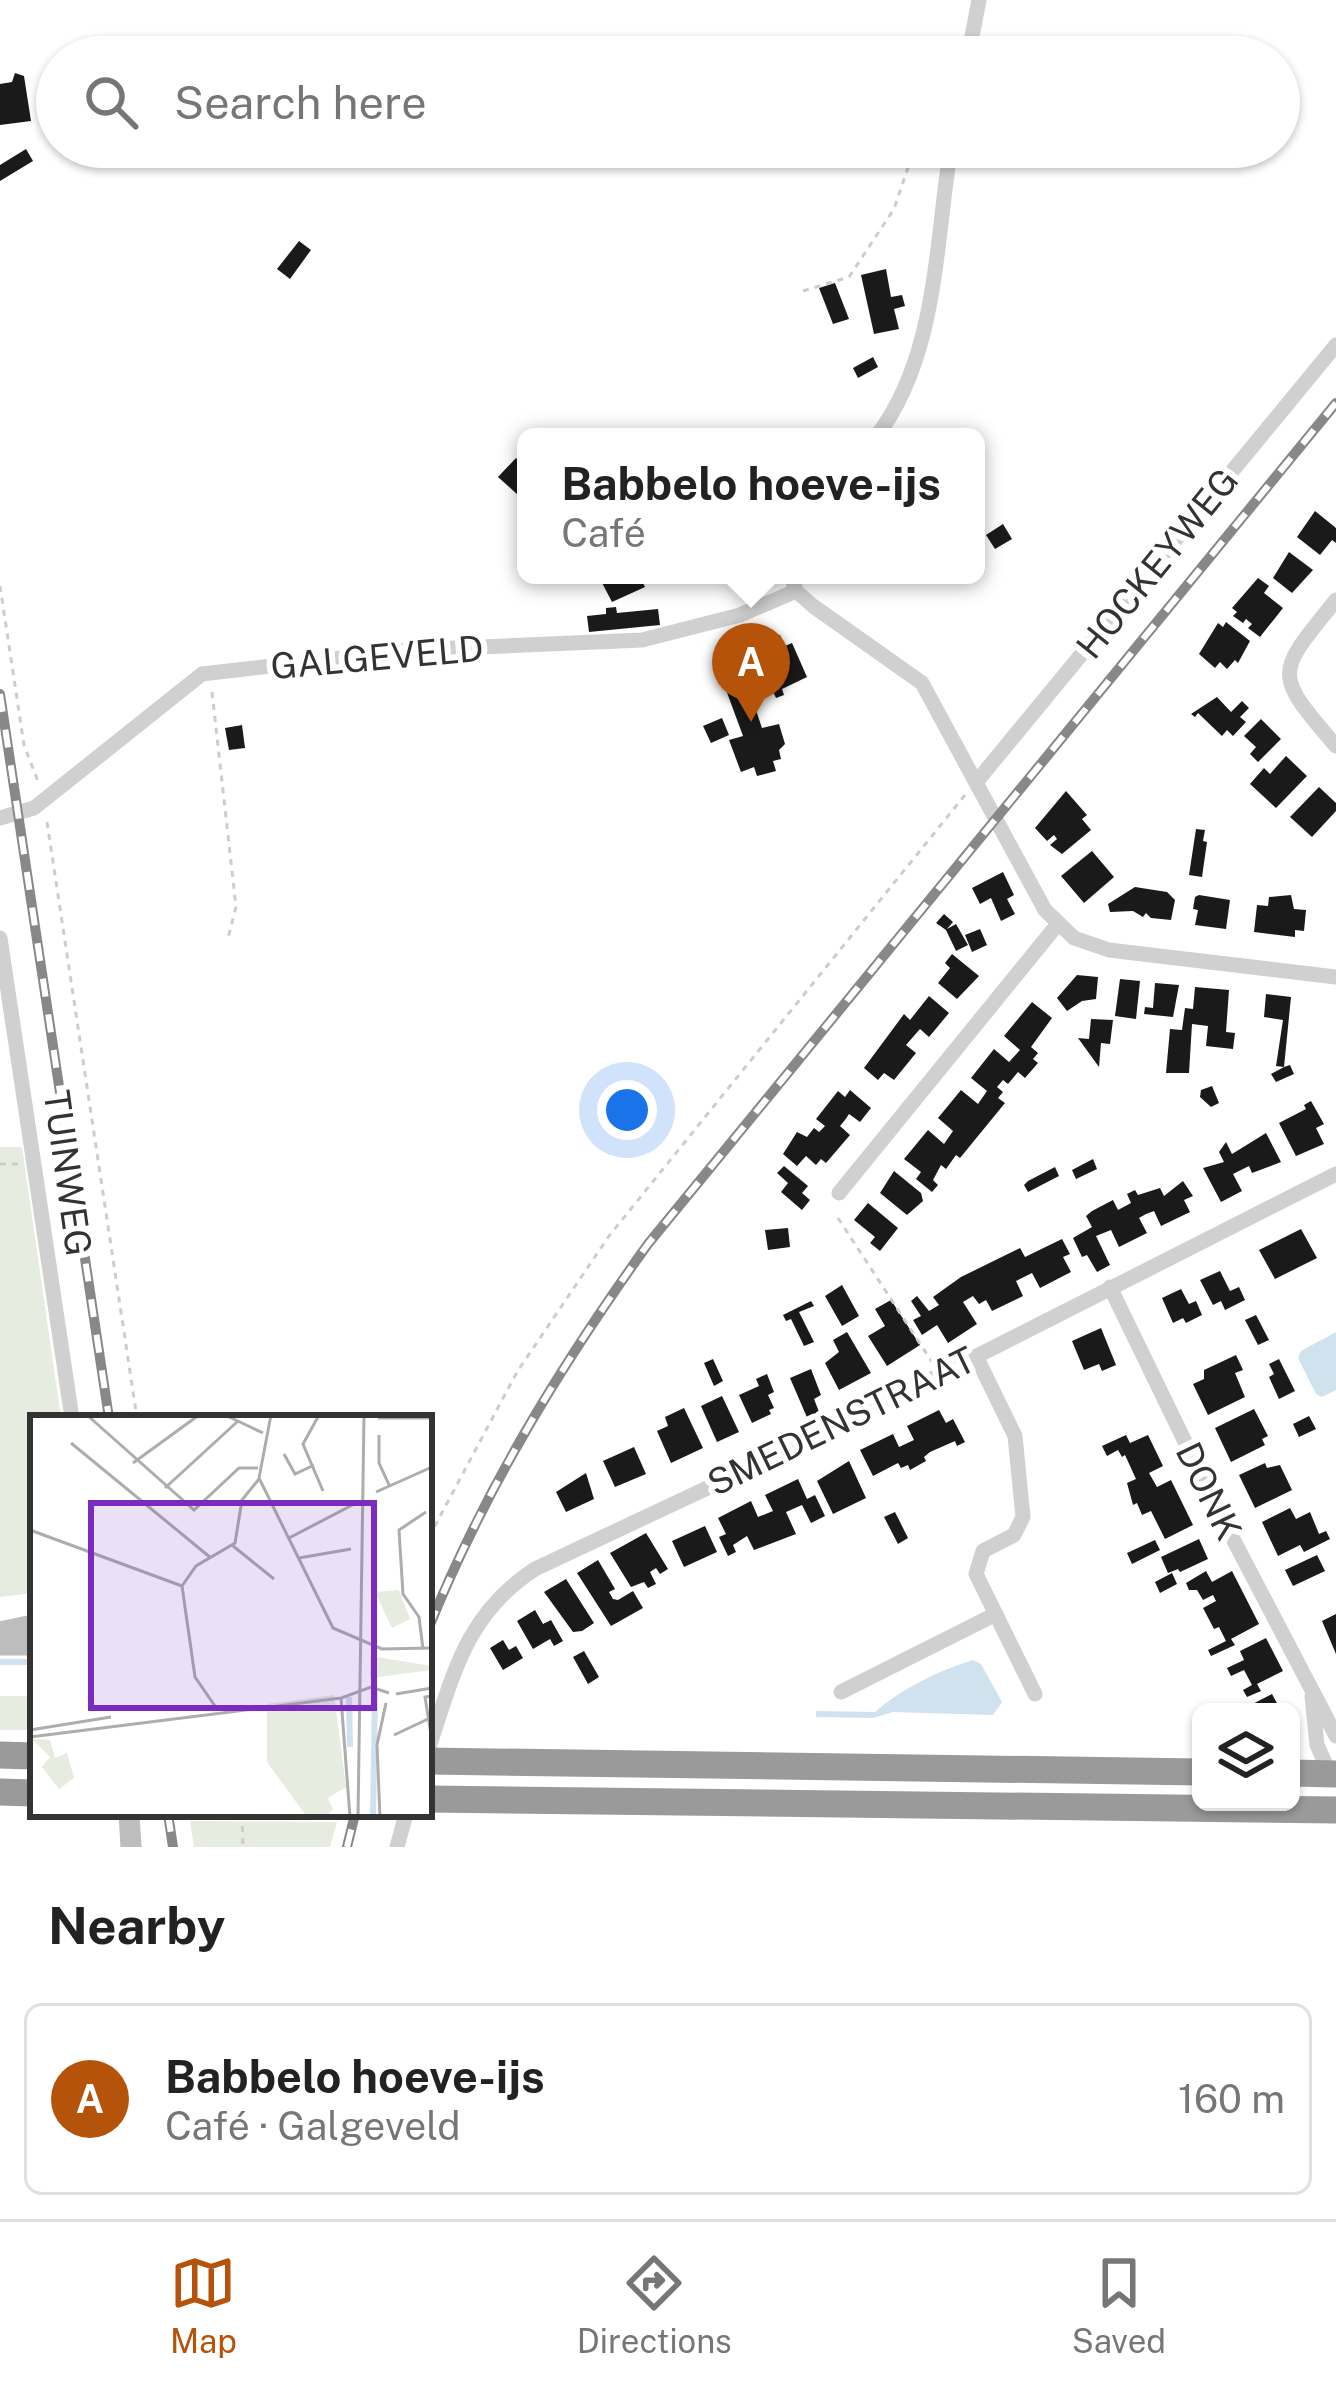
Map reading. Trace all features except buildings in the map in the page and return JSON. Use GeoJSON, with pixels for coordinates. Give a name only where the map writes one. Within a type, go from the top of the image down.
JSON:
{"type":"FeatureCollection","features":[{"type":"Feature","properties":{"kind":"highway"},"geometry":{"type":"LineString","coordinates":[[0,1755],[30,1756]]}},
{"type":"Feature","properties":{"kind":"highway"},"geometry":{"type":"LineString","coordinates":[[432,1761],[1192,1772]]}},
{"type":"Feature","properties":{"kind":"highway"},"geometry":{"type":"LineString","coordinates":[[1300,1774],[1334,1778]]}},
{"type":"Feature","properties":{"kind":"highway"},"geometry":{"type":"LineString","coordinates":[[0,1792],[30,1793]]}},
{"type":"Feature","properties":{"kind":"highway"},"geometry":{"type":"LineString","coordinates":[[443,1799],[1336,1810]]}},
{"type":"Feature","properties":{"kind":"street"},"geometry":{"type":"LineString","coordinates":[[972,36],[979,0]]}},
{"type":"Feature","properties":{"kind":"street"},"geometry":{"type":"LineString","coordinates":[[882,428],[897,404],[928,318],[948,168]]}},
{"type":"Feature","properties":{"kind":"street","name":"HOCKEYWEG"},"geometry":{"type":"LineString","coordinates":[[978,781],[1336,346]]}},
{"type":"Feature","properties":{"kind":"street","name":"GALGEVELD"},"geometry":{"type":"LineString","coordinates":[[0,818],[18,815],[44,800],[194,679],[209,673],[410,650],[642,640],[740,615],[791,584]]}},
{"type":"Feature","properties":{"kind":"street","name":"GALGEVELD"},"geometry":{"type":"LineString","coordinates":[[794,584],[922,683],[1045,910],[1058,925]]}},
{"type":"Feature","properties":{"kind":"street"},"geometry":{"type":"LineString","coordinates":[[1336,600],[1298,647],[1287,673],[1293,694],[1336,746]]}},
{"type":"Feature","properties":{"kind":"street"},"geometry":{"type":"LineString","coordinates":[[839,1193],[1058,925],[1074,938],[1109,950],[1336,977]]}},
{"type":"Feature","properties":{"kind":"street","name":"TUINWEG"},"geometry":{"type":"LineString","coordinates":[[0,938],[72,1415]]}},
{"type":"Feature","properties":{"kind":"street","name":"SMEDENSTRAAT"},"geometry":{"type":"LineString","coordinates":[[432,1739],[472,1628],[518,1579],[1336,1174]]}},
{"type":"Feature","properties":{"kind":"street","name":"DONK"},"geometry":{"type":"LineString","coordinates":[[1110,1287],[1336,1736]]}},
{"type":"Feature","properties":{"kind":"street"},"geometry":{"type":"LineString","coordinates":[[976,1356],[1015,1436],[1022,1493],[1021,1526],[1014,1535],[983,1551],[976,1574],[1035,1694]]}},
{"type":"Feature","properties":{"kind":"street"},"geometry":{"type":"LineString","coordinates":[[841,1692],[996,1614]]}},
{"type":"Feature","properties":{"kind":"street"},"geometry":{"type":"LineString","coordinates":[[0,1632],[30,1626]]}},
{"type":"Feature","properties":{"kind":"street","name":"DONK"},"geometry":{"type":"LineString","coordinates":[[1312,1693],[1317,1745],[1334,1778]]}},
{"type":"Feature","properties":{"kind":"street"},"geometry":{"type":"LineString","coordinates":[[1300,1763],[1317,1745]]}},
{"type":"Feature","properties":{"kind":"street"},"geometry":{"type":"LineString","coordinates":[[130,1817],[131,1847]]}},
{"type":"Feature","properties":{"kind":"street"},"geometry":{"type":"LineString","coordinates":[[397,1847],[405,1817]]}},
{"type":"Feature","properties":{"kind":"path"},"geometry":{"type":"LineString","coordinates":[[803,291],[849,277],[894,209],[908,168]]}},
{"type":"Feature","properties":{"kind":"path"},"geometry":{"type":"LineString","coordinates":[[0,586],[24,745],[44,800],[137,1415]]}},
{"type":"Feature","properties":{"kind":"path"},"geometry":{"type":"LineString","coordinates":[[209,673],[236,907],[228,938]]}},
{"type":"Feature","properties":{"kind":"path"},"geometry":{"type":"LineString","coordinates":[[432,1531],[518,1372],[609,1236],[978,781]]}},
{"type":"Feature","properties":{"kind":"path"},"geometry":{"type":"LineString","coordinates":[[838,1218],[940,1374]]}},
{"type":"Feature","properties":{"kind":"path"},"geometry":{"type":"LineString","coordinates":[[242,1817],[243,1847]]}},
{"type":"Feature","properties":{"kind":"shaded area"},"geometry":{"type":"Polygon","coordinates":[[[0,1147],[22,1147],[61,1415],[30,1415],[30,1593],[0,1597],[0,1147]]]}},
{"type":"Feature","properties":{"kind":"shaded area"},"geometry":{"type":"Polygon","coordinates":[[[0,1696],[30,1696],[30,1730],[0,1730],[0,1696]]]}},
{"type":"Feature","properties":{"kind":"shaded area"},"geometry":{"type":"Polygon","coordinates":[[[190,1821],[337,1822],[330,1847],[194,1847],[190,1821]]]}},
{"type":"Feature","properties":{"kind":"water"},"geometry":{"type":"Polygon","coordinates":[[[1336,1332],[1336,1390],[1322,1397],[1298,1358],[1301,1351],[1336,1332]]]}},
{"type":"Feature","properties":{"kind":"water"},"geometry":{"type":"Polygon","coordinates":[[[973,1660],[981,1664],[1002,1702],[993,1715],[893,1712],[873,1718],[816,1717],[816,1711],[875,1712],[921,1681],[973,1660]]]}},
{"type":"Feature","properties":{"kind":"waterway"},"geometry":{"type":"LineString","coordinates":[[0,1662],[30,1662]]}},
{"type":"Feature","properties":{"kind":"railway"},"geometry":{"type":"LineString","coordinates":[[432,1620],[527,1429],[648,1244],[1336,403]]}},
{"type":"Feature","properties":{"kind":"railway"},"geometry":{"type":"LineString","coordinates":[[0,694],[109,1415]]}},
{"type":"Feature","properties":{"kind":"railway"},"geometry":{"type":"LineString","coordinates":[[168,1817],[173,1847]]}},
{"type":"Feature","properties":{"kind":"railway"},"geometry":{"type":"LineString","coordinates":[[347,1847],[354,1817]]}},
{"type":"Feature","properties":{"kind":"place","name":"Babbelo hoeve-ijs"},"geometry":{"type":"Point","coordinates":[751,722]}}]}
